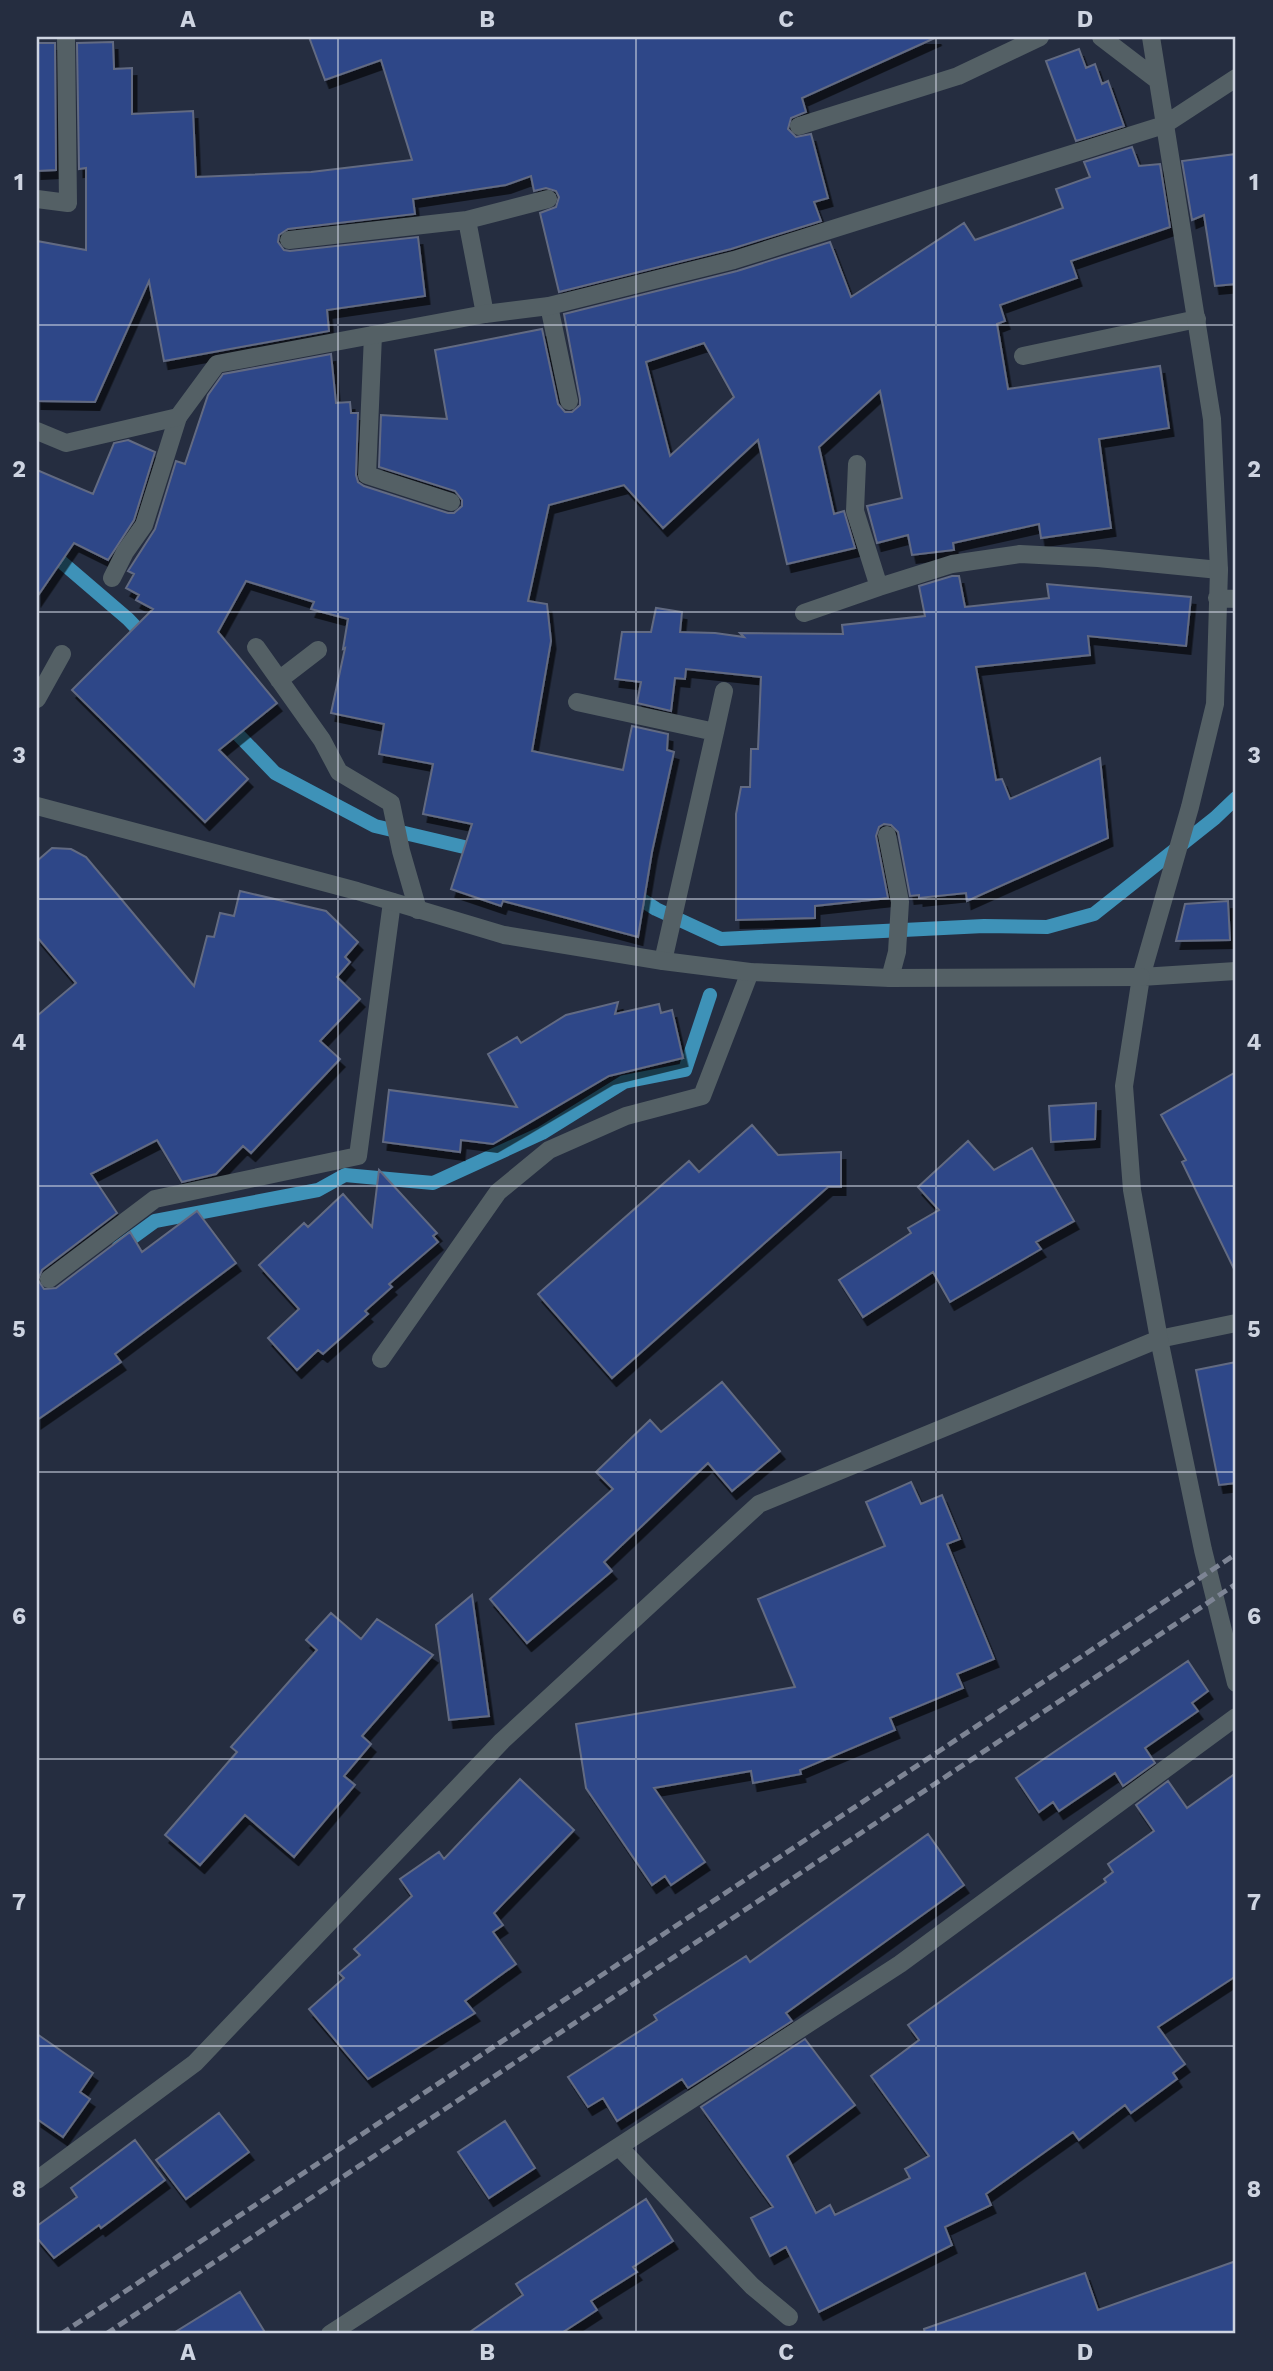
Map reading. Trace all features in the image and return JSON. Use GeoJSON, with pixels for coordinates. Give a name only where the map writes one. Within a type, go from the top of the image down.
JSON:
{"type":"FeatureCollection","features":[{"type":"Feature","properties":{"kind":"street"},"geometry":{"type":"LineString","coordinates":[[37,200],[68,203],[65,37]]}},
{"type":"Feature","properties":{"kind":"street"},"geometry":{"type":"LineString","coordinates":[[799,126],[958,76],[1041,37]]}},
{"type":"Feature","properties":{"kind":"street"},"geometry":{"type":"LineString","coordinates":[[1101,37],[1156,79]]}},
{"type":"Feature","properties":{"kind":"street"},"geometry":{"type":"LineString","coordinates":[[1151,37],[1212,419],[1219,570],[1215,704],[1190,807],[1141,977],[1124,1086],[1132,1190],[1159,1339],[1203,1550],[1236,1683]]}},
{"type":"Feature","properties":{"kind":"street"},"geometry":{"type":"LineString","coordinates":[[111,579],[125,552],[144,525],[178,417],[217,364],[485,314],[549,306],[734,260],[1164,125],[1236,78]]}},
{"type":"Feature","properties":{"kind":"street"},"geometry":{"type":"LineString","coordinates":[[289,240],[467,220],[548,199]]}},
{"type":"Feature","properties":{"kind":"street"},"geometry":{"type":"LineString","coordinates":[[467,220],[485,314]]}},
{"type":"Feature","properties":{"kind":"street"},"geometry":{"type":"LineString","coordinates":[[549,306],[569,401]]}},
{"type":"Feature","properties":{"kind":"street"},"geometry":{"type":"LineString","coordinates":[[1023,356],[1197,319]]}},
{"type":"Feature","properties":{"kind":"street"},"geometry":{"type":"LineString","coordinates":[[373,335],[367,475],[451,502]]}},
{"type":"Feature","properties":{"kind":"street"},"geometry":{"type":"LineString","coordinates":[[37,431],[66,443],[178,417]]}},
{"type":"Feature","properties":{"kind":"street"},"geometry":{"type":"LineString","coordinates":[[857,464],[855,511],[879,587]]}},
{"type":"Feature","properties":{"kind":"street"},"geometry":{"type":"LineString","coordinates":[[804,613],[952,564],[1020,554],[1098,558],[1219,570]]}},
{"type":"Feature","properties":{"kind":"street"},"geometry":{"type":"LineString","coordinates":[[1217,598],[1236,599]]}},
{"type":"Feature","properties":{"kind":"street"},"geometry":{"type":"LineString","coordinates":[[256,647],[322,740],[339,772],[391,803],[418,910]]}},
{"type":"Feature","properties":{"kind":"street"},"geometry":{"type":"LineString","coordinates":[[279,680],[318,650]]}},
{"type":"Feature","properties":{"kind":"street"},"geometry":{"type":"LineString","coordinates":[[37,699],[62,654]]}},
{"type":"Feature","properties":{"kind":"street"},"geometry":{"type":"LineString","coordinates":[[663,961],[724,691]]}},
{"type":"Feature","properties":{"kind":"street"},"geometry":{"type":"LineString","coordinates":[[577,702],[715,732]]}},
{"type":"Feature","properties":{"kind":"street"},"geometry":{"type":"LineString","coordinates":[[37,806],[357,891],[504,935],[663,961],[750,972],[890,978],[1141,977],[1236,971]]}},
{"type":"Feature","properties":{"kind":"street"},"geometry":{"type":"LineString","coordinates":[[887,835],[900,902],[897,952],[890,978]]}},
{"type":"Feature","properties":{"kind":"street"},"geometry":{"type":"LineString","coordinates":[[49,1279],[155,1199],[358,1156],[392,902]]}},
{"type":"Feature","properties":{"kind":"street"},"geometry":{"type":"LineString","coordinates":[[381,1359],[498,1192],[549,1150],[626,1116],[702,1096],[750,972]]}},
{"type":"Feature","properties":{"kind":"street"},"geometry":{"type":"LineString","coordinates":[[37,2180],[195,2063],[502,1741],[759,1504],[1159,1339],[1236,1323]]}},
{"type":"Feature","properties":{"kind":"street"},"geometry":{"type":"LineString","coordinates":[[330,2334],[900,1964],[1236,1717]]}},
{"type":"Feature","properties":{"kind":"street"},"geometry":{"type":"LineString","coordinates":[[619,2147],[752,2286],[789,2317]]}},
{"type":"Feature","properties":{"kind":"building"},"geometry":{"type":"Polygon","coordinates":[[[309,37],[937,37],[802,98],[806,112],[791,118],[788,129],[796,137],[811,134],[828,198],[814,202],[821,221],[731,249],[559,292],[540,213],[556,207],[559,197],[556,191],[546,188],[534,191],[531,176],[506,185],[413,199],[415,214],[288,229],[279,235],[278,242],[284,250],[290,251],[418,237],[425,296],[327,310],[329,331],[164,361],[149,281],[95,402],[37,401],[37,241],[86,250],[86,168],[79,169],[77,43],[113,42],[114,69],[132,68],[132,114],[193,111],[196,177],[311,172],[412,160],[381,60],[325,80],[309,37]]]}},
{"type":"Feature","properties":{"kind":"building"},"geometry":{"type":"Polygon","coordinates":[[[37,43],[55,43],[56,170],[37,171],[37,43]]]}},
{"type":"Feature","properties":{"kind":"building"},"geometry":{"type":"Polygon","coordinates":[[[1079,49],[1086,68],[1095,64],[1102,84],[1108,81],[1124,126],[1076,141],[1046,61],[1079,49]]]}},
{"type":"Feature","properties":{"kind":"building"},"geometry":{"type":"Polygon","coordinates":[[[1132,147],[1139,166],[1160,164],[1170,227],[1071,261],[1077,278],[1000,305],[1005,321],[997,324],[1008,389],[1160,366],[1169,428],[1099,439],[1111,528],[1041,538],[1039,524],[953,543],[954,550],[912,555],[908,535],[877,543],[867,506],[902,498],[880,391],[819,447],[834,514],[844,511],[855,548],[787,564],[758,440],[663,528],[624,485],[549,505],[528,601],[547,604],[551,641],[532,751],[623,770],[632,726],[668,734],[667,750],[674,752],[652,852],[638,937],[503,901],[501,906],[451,889],[472,824],[423,814],[433,764],[379,754],[384,724],[331,713],[345,648],[343,649],[348,619],[311,609],[314,602],[246,581],[218,632],[277,703],[219,750],[248,779],[205,822],[72,690],[153,609],[136,600],[139,595],[126,588],[134,574],[128,571],[155,529],[176,461],[185,464],[208,395],[223,374],[331,354],[336,403],[350,402],[351,413],[358,413],[358,482],[454,513],[462,506],[462,500],[455,491],[379,467],[381,415],[447,419],[435,350],[542,329],[558,404],[565,412],[572,412],[580,405],[580,399],[564,314],[737,271],[830,242],[851,297],[964,223],[975,240],[1063,208],[1056,189],[1090,177],[1084,162],[1132,147]],[[704,343],[646,362],[670,456],[734,397],[704,343]]]}},
{"type":"Feature","properties":{"kind":"building"},"geometry":{"type":"Polygon","coordinates":[[[1236,154],[1236,284],[1215,286],[1204,215],[1192,220],[1182,161],[1236,154]]]}},
{"type":"Feature","properties":{"kind":"building"},"geometry":{"type":"Polygon","coordinates":[[[128,440],[155,452],[134,520],[108,560],[74,543],[37,597],[37,470],[93,494],[114,443],[128,440]]]}},
{"type":"Feature","properties":{"kind":"building"},"geometry":{"type":"Polygon","coordinates":[[[959,576],[965,607],[1049,598],[1047,584],[1191,597],[1186,646],[1088,636],[1090,655],[976,667],[996,780],[1002,779],[1010,799],[1100,758],[1108,838],[967,901],[966,893],[919,898],[919,895],[910,896],[898,832],[891,825],[884,824],[879,827],[876,836],[888,898],[815,906],[815,918],[736,920],[736,814],[741,787],[750,787],[751,749],[758,749],[761,677],[686,669],[685,679],[675,678],[671,711],[637,703],[641,682],[615,679],[622,632],[651,632],[656,608],[682,612],[680,632],[744,637],[740,633],[843,634],[842,625],[925,616],[919,586],[959,576]]]}},
{"type":"Feature","properties":{"kind":"building"},"geometry":{"type":"Polygon","coordinates":[[[52,848],[71,849],[86,857],[194,986],[207,936],[214,937],[220,913],[234,916],[240,891],[326,911],[358,942],[345,957],[350,962],[337,977],[360,999],[320,1041],[340,1059],[251,1153],[243,1146],[216,1174],[182,1182],[157,1140],[91,1174],[117,1213],[42,1270],[38,1280],[44,1289],[56,1288],[130,1232],[142,1252],[197,1211],[236,1263],[115,1354],[121,1362],[37,1420],[37,1016],[76,983],[37,937],[37,861],[52,848]]]}},
{"type":"Feature","properties":{"kind":"building"},"geometry":{"type":"Polygon","coordinates":[[[1228,901],[1230,940],[1176,941],[1185,904],[1228,901]]]}},
{"type":"Feature","properties":{"kind":"building"},"geometry":{"type":"Polygon","coordinates":[[[618,1002],[615,1014],[659,1004],[661,1013],[672,1010],[683,1058],[609,1076],[493,1144],[461,1140],[460,1152],[383,1142],[389,1090],[517,1107],[488,1054],[517,1037],[521,1043],[566,1015],[618,1002]]]}},
{"type":"Feature","properties":{"kind":"building"},"geometry":{"type":"Polygon","coordinates":[[[1236,1072],[1236,1273],[1182,1162],[1186,1160],[1161,1115],[1236,1072]]]}},
{"type":"Feature","properties":{"kind":"building"},"geometry":{"type":"Polygon","coordinates":[[[1096,1103],[1095,1139],[1051,1142],[1049,1106],[1096,1103]]]}},
{"type":"Feature","properties":{"kind":"building"},"geometry":{"type":"Polygon","coordinates":[[[752,1125],[778,1155],[841,1152],[841,1187],[828,1187],[612,1378],[538,1294],[689,1161],[699,1172],[752,1125]]]}},
{"type":"Feature","properties":{"kind":"building"},"geometry":{"type":"Polygon","coordinates":[[[968,1141],[994,1170],[1032,1148],[1074,1221],[1036,1242],[1041,1249],[950,1302],[933,1272],[863,1317],[839,1280],[911,1233],[908,1228],[939,1210],[918,1187],[968,1141]]]}},
{"type":"Feature","properties":{"kind":"building"},"geometry":{"type":"Polygon","coordinates":[[[379,1170],[437,1233],[433,1236],[438,1242],[389,1284],[392,1287],[365,1311],[368,1314],[323,1354],[318,1350],[297,1370],[268,1338],[299,1309],[259,1265],[304,1223],[308,1227],[343,1194],[372,1227],[379,1170]]]}},
{"type":"Feature","properties":{"kind":"building"},"geometry":{"type":"Polygon","coordinates":[[[1236,1362],[1236,1483],[1219,1485],[1196,1370],[1236,1362]]]}},
{"type":"Feature","properties":{"kind":"building"},"geometry":{"type":"Polygon","coordinates":[[[722,1382],[780,1451],[732,1491],[708,1463],[604,1562],[612,1571],[527,1643],[490,1599],[613,1489],[596,1472],[650,1420],[661,1432],[722,1382]]]}},
{"type":"Feature","properties":{"kind":"building"},"geometry":{"type":"Polygon","coordinates":[[[911,1482],[921,1504],[942,1495],[960,1539],[947,1544],[994,1659],[957,1674],[963,1688],[890,1718],[895,1730],[800,1770],[801,1774],[753,1783],[751,1771],[654,1788],[705,1862],[671,1885],[665,1876],[652,1885],[586,1788],[576,1724],[795,1687],[758,1599],[885,1546],[866,1502],[911,1482]]]}},
{"type":"Feature","properties":{"kind":"building"},"geometry":{"type":"Polygon","coordinates":[[[472,1595],[489,1716],[449,1720],[436,1625],[472,1595]]]}},
{"type":"Feature","properties":{"kind":"building"},"geometry":{"type":"Polygon","coordinates":[[[331,1613],[361,1639],[377,1619],[433,1655],[362,1736],[371,1744],[344,1776],[355,1785],[294,1857],[245,1815],[200,1865],[165,1835],[237,1752],[231,1747],[317,1650],[306,1640],[331,1613]]]}},
{"type":"Feature","properties":{"kind":"building"},"geometry":{"type":"Polygon","coordinates":[[[1188,1661],[1208,1691],[1192,1703],[1198,1711],[1145,1748],[1155,1763],[1123,1786],[1115,1773],[1059,1811],[1053,1802],[1039,1812],[1016,1778],[1188,1661]]]}},
{"type":"Feature","properties":{"kind":"building"},"geometry":{"type":"Polygon","coordinates":[[[1236,1773],[1236,1976],[1158,2027],[1185,2064],[1173,2073],[1177,2079],[1131,2113],[1125,2105],[1079,2140],[1073,2132],[986,2194],[991,2205],[945,2227],[952,2245],[819,2312],[786,2247],[770,2256],[751,2218],[773,2207],[701,2107],[805,2039],[855,2105],[787,2156],[816,2213],[830,2205],[835,2215],[910,2178],[905,2169],[929,2156],[871,2076],[919,2040],[908,2025],[1106,1882],[1104,1879],[1113,1872],[1108,1864],[1154,1831],[1136,1805],[1168,1781],[1187,1808],[1236,1773]]]}},
{"type":"Feature","properties":{"kind":"building"},"geometry":{"type":"Polygon","coordinates":[[[520,1779],[574,1830],[494,1913],[503,1925],[493,1932],[516,1964],[465,2001],[475,2013],[368,2079],[309,2009],[344,1978],[339,1973],[360,1955],[354,1949],[412,1896],[400,1879],[439,1852],[444,1859],[520,1779]]]}},
{"type":"Feature","properties":{"kind":"building"},"geometry":{"type":"Polygon","coordinates":[[[928,1834],[964,1885],[786,2013],[792,2021],[688,2088],[682,2079],[617,2121],[603,2098],[588,2107],[568,2077],[657,2020],[654,2015],[746,1956],[750,1962],[928,1834]]]}},
{"type":"Feature","properties":{"kind":"building"},"geometry":{"type":"Polygon","coordinates":[[[37,2034],[93,2073],[80,2092],[90,2099],[63,2137],[37,2119],[37,2034]]]}},
{"type":"Feature","properties":{"kind":"building"},"geometry":{"type":"Polygon","coordinates":[[[219,2113],[249,2152],[186,2199],[156,2160],[219,2113]]]}},
{"type":"Feature","properties":{"kind":"building"},"geometry":{"type":"Polygon","coordinates":[[[505,2121],[535,2168],[489,2198],[458,2152],[505,2121]]]}},
{"type":"Feature","properties":{"kind":"building"},"geometry":{"type":"Polygon","coordinates":[[[135,2140],[165,2180],[101,2228],[99,2225],[54,2258],[37,2238],[37,2226],[77,2197],[71,2188],[135,2140]]]}},
{"type":"Feature","properties":{"kind":"building"},"geometry":{"type":"Polygon","coordinates":[[[646,2199],[673,2241],[633,2267],[637,2272],[591,2301],[597,2310],[560,2334],[467,2334],[523,2295],[516,2284],[646,2199]]]}},
{"type":"Feature","properties":{"kind":"building"},"geometry":{"type":"Polygon","coordinates":[[[1236,2261],[1236,2334],[925,2334],[924,2329],[1085,2273],[1098,2310],[1236,2261]]]}},
{"type":"Feature","properties":{"kind":"building"},"geometry":{"type":"Polygon","coordinates":[[[240,2292],[266,2334],[172,2334],[240,2292]]]}},
{"type":"Feature","properties":{"kind":"waterway"},"geometry":{"type":"LineString","coordinates":[[37,541],[128,619],[148,640]]}},
{"type":"Feature","properties":{"kind":"waterway"},"geometry":{"type":"LineString","coordinates":[[225,721],[275,773],[375,826],[481,851]]}},
{"type":"Feature","properties":{"kind":"waterway"},"geometry":{"type":"LineString","coordinates":[[628,891],[656,909],[721,939],[984,926],[1047,927],[1094,914],[1215,818],[1236,798]]}},
{"type":"Feature","properties":{"kind":"waterway"},"geometry":{"type":"LineString","coordinates":[[118,1248],[155,1221],[318,1190],[345,1175],[433,1183],[542,1133],[624,1082],[685,1070],[710,995]]}},
{"type":"Feature","properties":{"kind":"railway"},"geometry":{"type":"LineString","coordinates":[[61,2334],[1236,1554]]}},
{"type":"Feature","properties":{"kind":"railway"},"geometry":{"type":"LineString","coordinates":[[106,2334],[1236,1584]]}}]}
